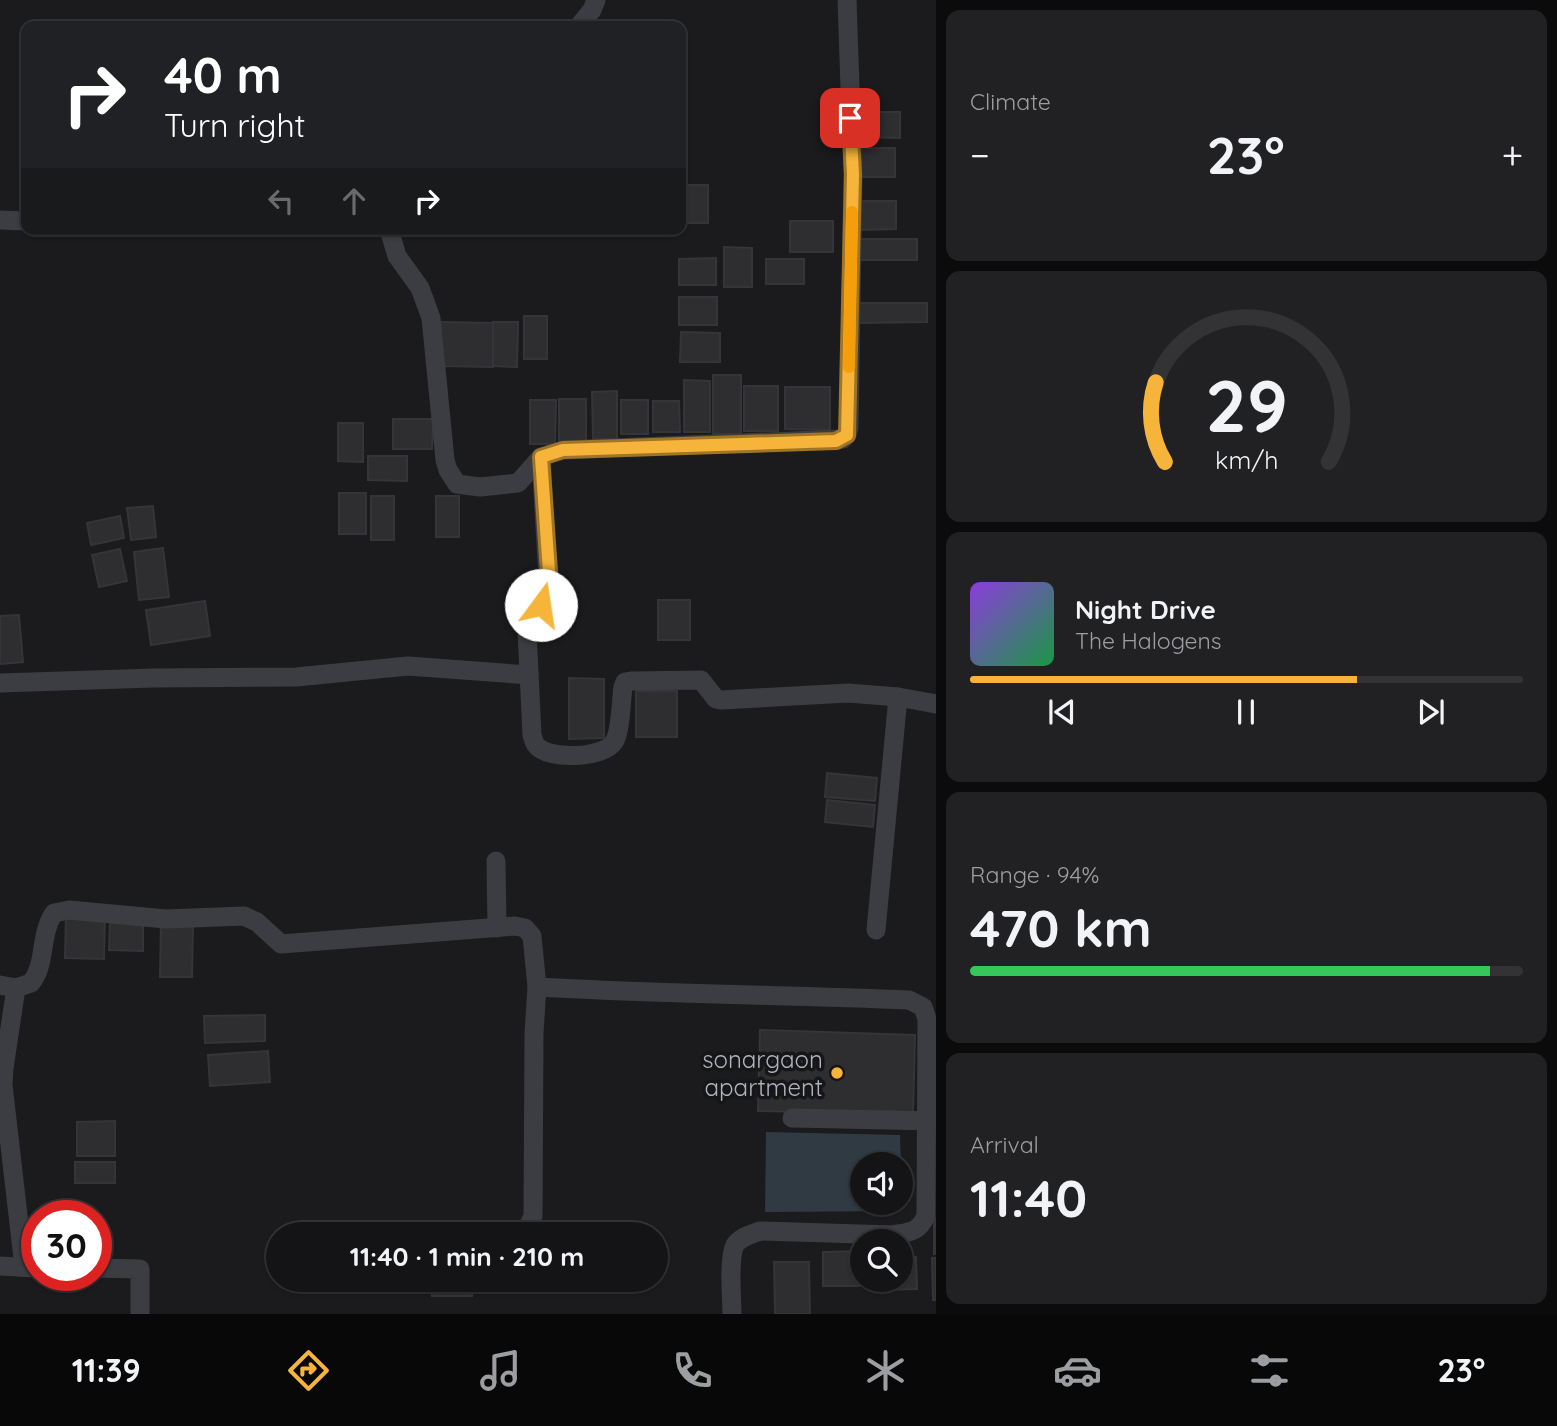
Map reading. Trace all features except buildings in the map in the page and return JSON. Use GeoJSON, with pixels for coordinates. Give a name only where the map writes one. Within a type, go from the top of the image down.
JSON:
{"type":"FeatureCollection","features":[{"type":"Feature","properties":{"kind":"street"},"geometry":{"type":"LineString","coordinates":[[583,21],[596,0]]}},
{"type":"Feature","properties":{"kind":"street"},"geometry":{"type":"LineString","coordinates":[[391,235],[397,256],[420,288],[431,318],[445,460],[457,484],[465,487],[518,483],[541,457],[563,450],[836,441],[847,435],[853,174],[847,0]]}},
{"type":"Feature","properties":{"kind":"street"},"geometry":{"type":"LineString","coordinates":[[0,220],[21,221]]}},
{"type":"Feature","properties":{"kind":"street"},"geometry":{"type":"LineString","coordinates":[[541,457],[550,586],[548,600],[527,615],[534,744],[550,754],[568,755],[609,748],[616,740],[623,687],[625,682],[631,681],[696,679],[704,682],[720,701],[848,693],[898,697],[936,704]]}},
{"type":"Feature","properties":{"kind":"street"},"geometry":{"type":"LineString","coordinates":[[0,683],[296,677],[408,666],[529,675]]}},
{"type":"Feature","properties":{"kind":"street"},"geometry":{"type":"LineString","coordinates":[[876,930],[898,697]]}},
{"type":"Feature","properties":{"kind":"street"},"geometry":{"type":"LineString","coordinates":[[496,861],[497,928]]}},
{"type":"Feature","properties":{"kind":"street"},"geometry":{"type":"LineString","coordinates":[[21,1204],[4,1085],[8,987],[31,983],[38,972],[49,920],[54,913],[69,910],[166,919],[244,916],[257,922],[281,944],[497,928],[524,928],[532,936],[537,987],[531,1222]]}},
{"type":"Feature","properties":{"kind":"street"},"geometry":{"type":"LineString","coordinates":[[537,987],[651,994],[762,994],[909,1000],[923,1007],[927,1019],[932,1120],[926,1216],[921,1227],[911,1232],[892,1235],[760,1231],[746,1236],[736,1245],[732,1261],[732,1314]]}},
{"type":"Feature","properties":{"kind":"street"},"geometry":{"type":"LineString","coordinates":[[792,1118],[932,1120]]}},
{"type":"Feature","properties":{"kind":"street"},"geometry":{"type":"LineString","coordinates":[[0,1266],[21,1267]]}},
{"type":"Feature","properties":{"kind":"street"},"geometry":{"type":"LineString","coordinates":[[112,1268],[139,1269],[140,1314]]}},
{"type":"Feature","properties":{"kind":"shaded area"},"geometry":{"type":"Polygon","coordinates":[[[766,1132],[900,1135],[901,1152],[850,1152],[850,1211],[765,1212],[766,1132]]]}},
{"type":"Feature","properties":{"kind":"slow traffic"},"geometry":{"type":"LineString","coordinates":[[849,367],[852,212]]}},
{"type":"Feature","properties":{"kind":"place","name":"sonargaon apartment"},"geometry":{"type":"Point","coordinates":[837,1073]}},
{"type":"Feature","properties":{"kind":"route"},"geometry":{"type":"LineString","coordinates":[[541,605],[548,600],[550,586],[541,457],[563,450],[836,441],[847,435],[853,174],[850,118]]}}]}
